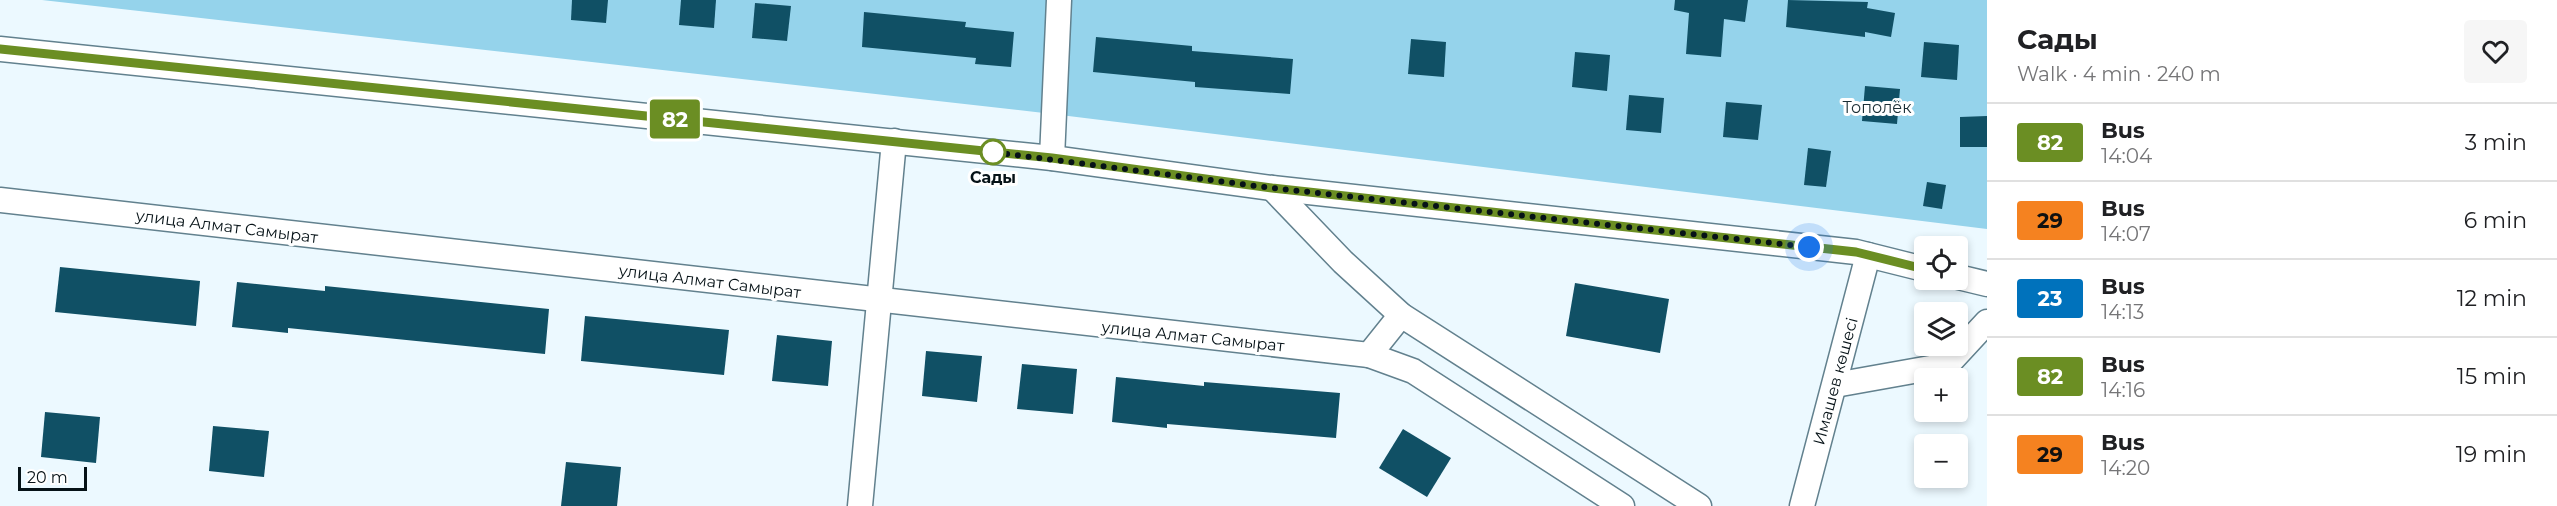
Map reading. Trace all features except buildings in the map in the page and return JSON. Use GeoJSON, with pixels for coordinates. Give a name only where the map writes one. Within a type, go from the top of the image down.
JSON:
{"type":"FeatureCollection","features":[{"type":"Feature","properties":{"kind":"street"},"geometry":{"type":"LineString","coordinates":[[1052,158],[1059,0]]}},
{"type":"Feature","properties":{"kind":"street"},"geometry":{"type":"LineString","coordinates":[[0,49],[1052,158],[1272,188],[1868,255],[1914,266]]}},
{"type":"Feature","properties":{"kind":"street"},"geometry":{"type":"LineString","coordinates":[[860,506],[894,141]]}},
{"type":"Feature","properties":{"kind":"street"},"geometry":{"type":"LineString","coordinates":[[1272,188],[1343,262],[1401,315],[1699,506]]}},
{"type":"Feature","properties":{"kind":"street","name":"улица Алмат Самырат"},"geometry":{"type":"LineString","coordinates":[[0,200],[1369,355],[1413,371],[1622,506]]}},
{"type":"Feature","properties":{"kind":"street","name":"Имашев көшесі"},"geometry":{"type":"LineString","coordinates":[[1802,506],[1868,255]]}},
{"type":"Feature","properties":{"kind":"street"},"geometry":{"type":"LineString","coordinates":[[1968,279],[1987,284]]}},
{"type":"Feature","properties":{"kind":"street"},"geometry":{"type":"LineString","coordinates":[[1369,355],[1401,315]]}},
{"type":"Feature","properties":{"kind":"street"},"geometry":{"type":"LineString","coordinates":[[1835,385],[1947,365],[1987,322]]}},
{"type":"Feature","properties":{"kind":"green space","name":"Тополёк"},"geometry":{"type":"Polygon","coordinates":[[[42,0],[1987,0],[1987,229],[1044,113],[42,0]]]}},
{"type":"Feature","properties":{"kind":"bus line","name":"82"},"geometry":{"type":"LineString","coordinates":[[0,49],[1052,158],[1272,188],[1856,252],[1914,266]]}},
{"type":"Feature","properties":{"kind":"place","name":"Сады"},"geometry":{"type":"Point","coordinates":[993,152]}},
{"type":"Feature","properties":{"kind":"route"},"geometry":{"type":"LineString","coordinates":[[993,152],[984,151],[1272,188],[1809,247]]}}]}
